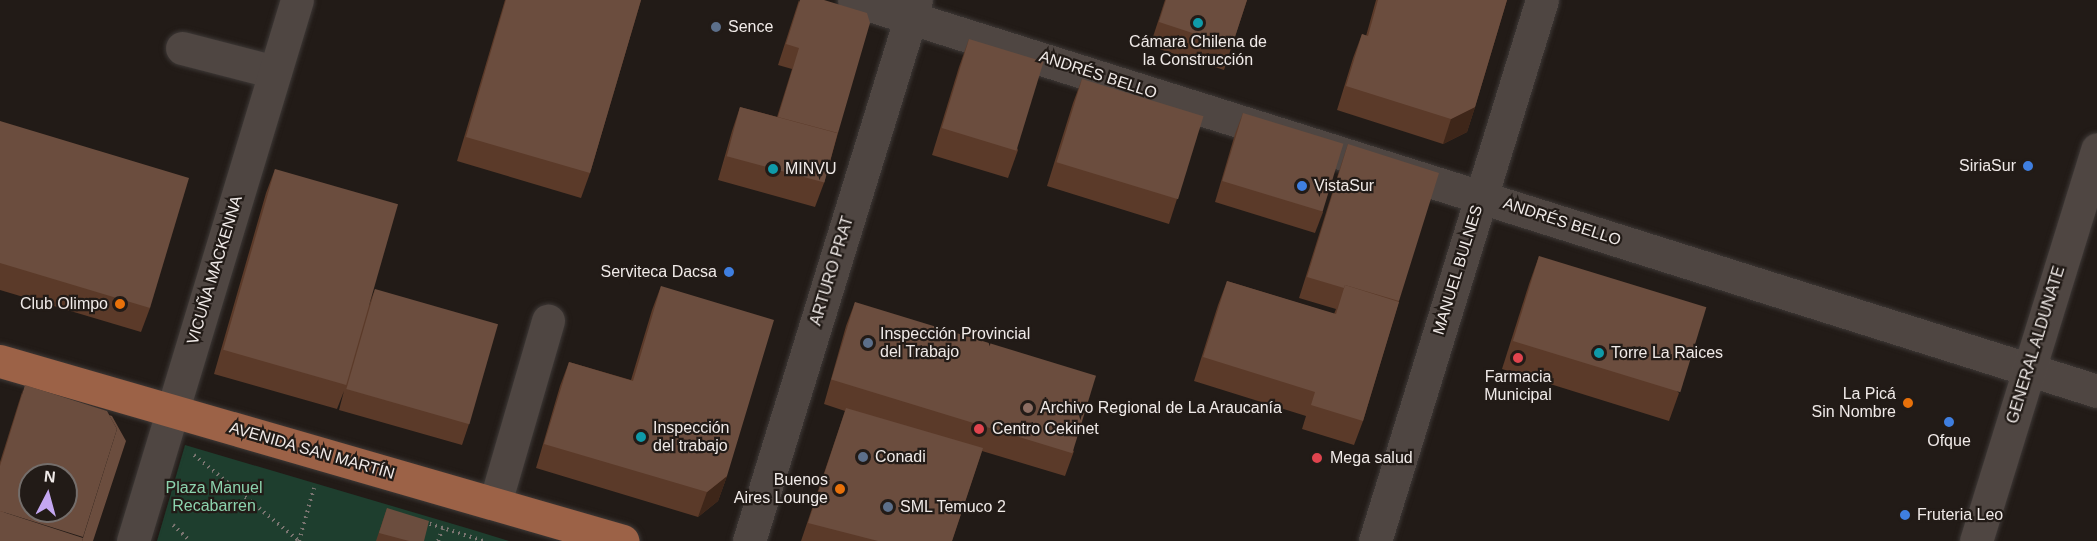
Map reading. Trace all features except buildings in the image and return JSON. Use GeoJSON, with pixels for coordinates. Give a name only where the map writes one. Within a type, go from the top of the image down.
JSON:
{"type":"FeatureCollection","features":[{"type":"Feature","properties":{"kind":"main road","name":"AVENIDA SAN MARTÍN"},"geometry":{"type":"LineString","coordinates":[[0,361],[623,541]]}},
{"type":"Feature","properties":{"kind":"street","name":"VICUÑA MACKENNA"},"geometry":{"type":"LineString","coordinates":[[133,541],[297,0]]}},
{"type":"Feature","properties":{"kind":"street","name":"ANDRÉS BELLO"},"geometry":{"type":"LineString","coordinates":[[854,0],[914,8],[1481,196],[2097,391]]}},
{"type":"Feature","properties":{"kind":"street","name":"MANUEL BULNES"},"geometry":{"type":"LineString","coordinates":[[1375,541],[1542,0]]}},
{"type":"Feature","properties":{"kind":"street","name":"ARTURO PRAT"},"geometry":{"type":"LineString","coordinates":[[749,541],[914,8]]}},
{"type":"Feature","properties":{"kind":"street"},"geometry":{"type":"LineString","coordinates":[[182,48],[275,72]]}},
{"type":"Feature","properties":{"kind":"street","name":"GENERAL ALDUNATE"},"geometry":{"type":"LineString","coordinates":[[1976,541],[2097,148]]}},
{"type":"Feature","properties":{"kind":"street"},"geometry":{"type":"LineString","coordinates":[[495,503],[548,321]]}},
{"type":"Feature","properties":{"kind":"path"},"geometry":{"type":"LineString","coordinates":[[163,443],[191,452],[299,541],[314,488]]}},
{"type":"Feature","properties":{"kind":"path"},"geometry":{"type":"LineString","coordinates":[[170,522],[190,541]]}},
{"type":"Feature","properties":{"kind":"path"},"geometry":{"type":"LineString","coordinates":[[438,541],[443,528]]}},
{"type":"Feature","properties":{"kind":"green space","name":"Plaza Manuel Recabarren"},"geometry":{"type":"Polygon","coordinates":[[[185,445],[470,529],[509,541],[157,541],[185,445]]]}},
{"type":"Feature","properties":{"kind":"place","name":"Cámara Chilena de la Construcción"},"geometry":{"type":"Point","coordinates":[1198,23]}},
{"type":"Feature","properties":{"kind":"place","name":"Sence"},"geometry":{"type":"Point","coordinates":[716,27]}},
{"type":"Feature","properties":{"kind":"place","name":"SiriaSur"},"geometry":{"type":"Point","coordinates":[2028,166]}},
{"type":"Feature","properties":{"kind":"place","name":"MINVU"},"geometry":{"type":"Point","coordinates":[773,169]}},
{"type":"Feature","properties":{"kind":"place","name":"VistaSur"},"geometry":{"type":"Point","coordinates":[1302,186]}},
{"type":"Feature","properties":{"kind":"place","name":"Serviteca Dacsa"},"geometry":{"type":"Point","coordinates":[729,272]}},
{"type":"Feature","properties":{"kind":"place","name":"Club Olimpo"},"geometry":{"type":"Point","coordinates":[120,304]}},
{"type":"Feature","properties":{"kind":"place","name":"Inspección Provincial del Trabajo"},"geometry":{"type":"Point","coordinates":[868,343]}},
{"type":"Feature","properties":{"kind":"place","name":"Torre La Raices"},"geometry":{"type":"Point","coordinates":[1599,353]}},
{"type":"Feature","properties":{"kind":"place","name":"Farmacia Municipal"},"geometry":{"type":"Point","coordinates":[1518,358]}},
{"type":"Feature","properties":{"kind":"place","name":"La Picá Sin Nombre"},"geometry":{"type":"Point","coordinates":[1908,403]}},
{"type":"Feature","properties":{"kind":"place","name":"Archivo Regional de La Araucanía"},"geometry":{"type":"Point","coordinates":[1028,408]}},
{"type":"Feature","properties":{"kind":"place","name":"Ofque"},"geometry":{"type":"Point","coordinates":[1949,422]}},
{"type":"Feature","properties":{"kind":"place","name":"Centro Cekinet"},"geometry":{"type":"Point","coordinates":[979,429]}},
{"type":"Feature","properties":{"kind":"place","name":"Inspección del trabajo"},"geometry":{"type":"Point","coordinates":[641,437]}},
{"type":"Feature","properties":{"kind":"place","name":"Conadi"},"geometry":{"type":"Point","coordinates":[863,457]}},
{"type":"Feature","properties":{"kind":"place","name":"Mega salud"},"geometry":{"type":"Point","coordinates":[1317,458]}},
{"type":"Feature","properties":{"kind":"place","name":"Buenos Aires Lounge"},"geometry":{"type":"Point","coordinates":[840,489]}},
{"type":"Feature","properties":{"kind":"place","name":"SML Temuco 2"},"geometry":{"type":"Point","coordinates":[888,507]}},
{"type":"Feature","properties":{"kind":"place","name":"Fruteria Leo"},"geometry":{"type":"Point","coordinates":[1905,515]}}]}
